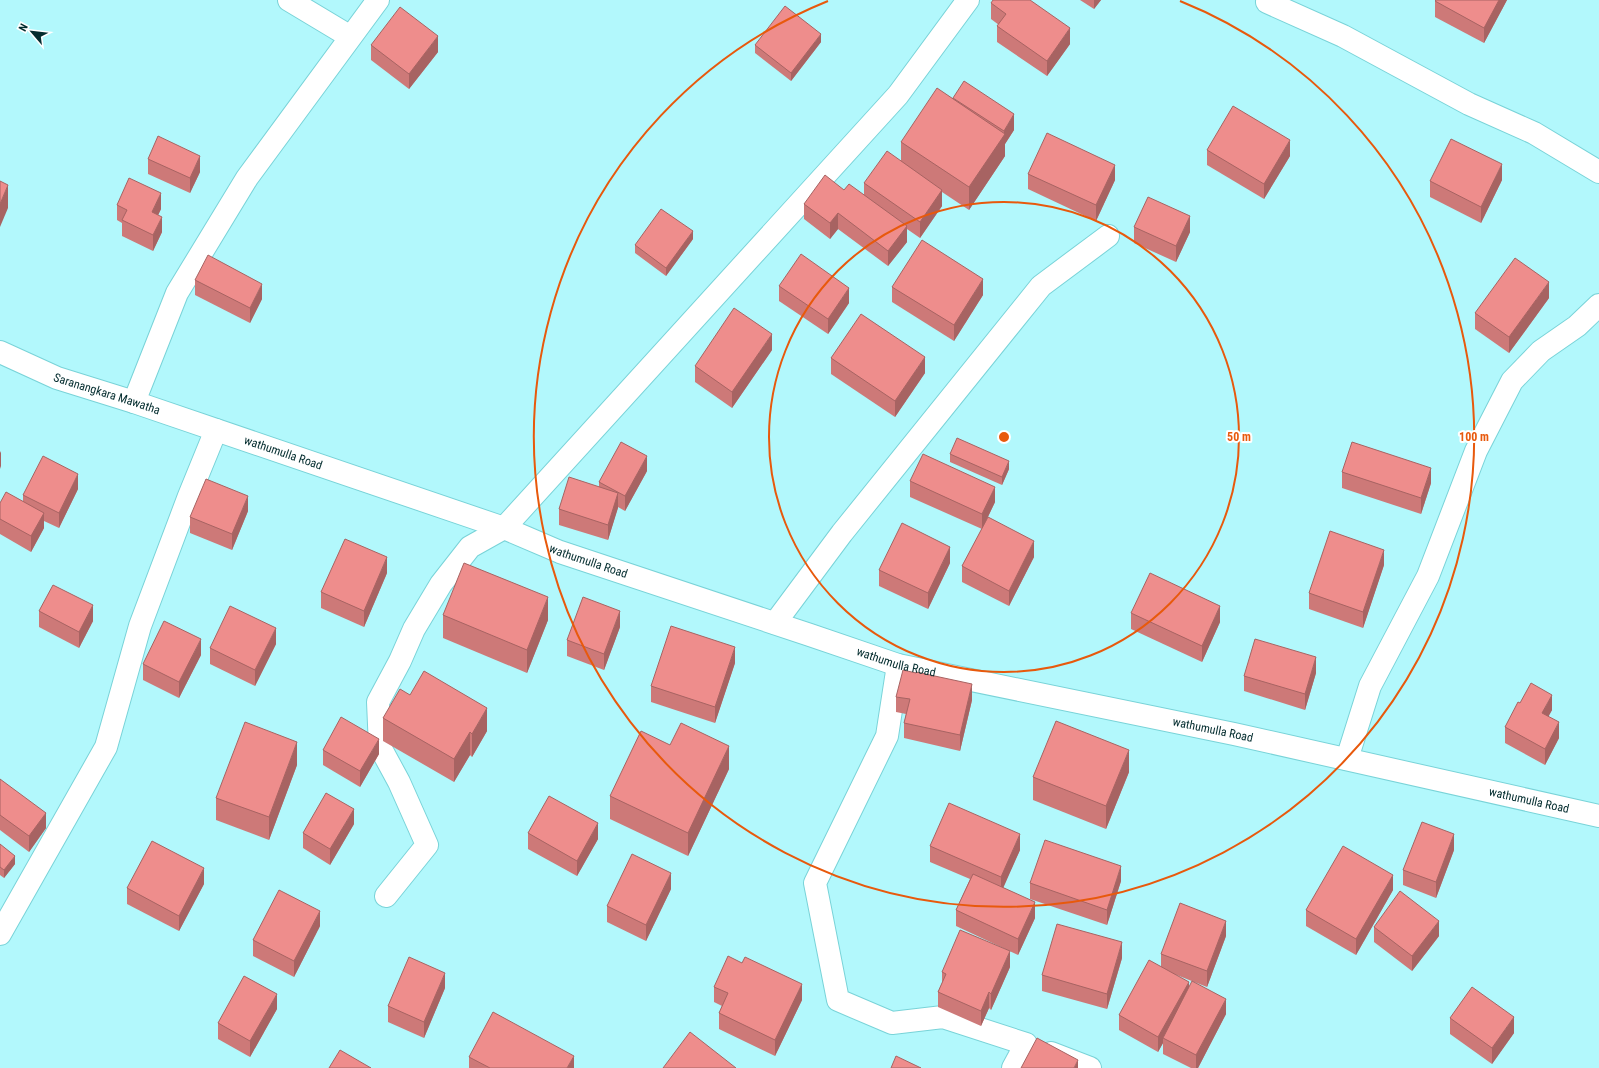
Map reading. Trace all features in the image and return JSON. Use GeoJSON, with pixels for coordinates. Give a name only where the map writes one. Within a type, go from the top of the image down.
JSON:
{"type":"FeatureCollection","features":[{"type":"Feature","properties":{"kind":"street"},"geometry":{"type":"LineString","coordinates":[[290,0],[350,36]]}},
{"type":"Feature","properties":{"kind":"street"},"geometry":{"type":"LineString","coordinates":[[134,402],[177,293],[247,178],[350,36],[378,0]]}},
{"type":"Feature","properties":{"kind":"street"},"geometry":{"type":"LineString","coordinates":[[386,896],[427,845],[399,782],[380,747],[378,702],[400,661],[414,629],[441,584],[470,547],[504,528],[898,95],[968,0]]}},
{"type":"Feature","properties":{"kind":"street"},"geometry":{"type":"LineString","coordinates":[[1267,2],[1343,36],[1469,104],[1534,133],[1599,172]]}},
{"type":"Feature","properties":{"kind":"street"},"geometry":{"type":"LineString","coordinates":[[775,623],[842,533],[1041,286],[1108,236]]}},
{"type":"Feature","properties":{"kind":"street"},"geometry":{"type":"LineString","coordinates":[[1347,759],[1370,686],[1428,576],[1476,451],[1512,381],[1541,351],[1577,326],[1599,305]]}},
{"type":"Feature","properties":{"kind":"street","name":"Saranangkara Mawatha"},"geometry":{"type":"LineString","coordinates":[[0,352],[57,378],[216,430]]}},
{"type":"Feature","properties":{"kind":"street"},"geometry":{"type":"LineString","coordinates":[[0,934],[106,747],[140,626],[188,496],[216,430]]}},
{"type":"Feature","properties":{"kind":"street","name":"wathumulla Road"},"geometry":{"type":"LineString","coordinates":[[216,430],[504,528],[560,552],[898,665],[1234,734],[1599,816]]}},
{"type":"Feature","properties":{"kind":"street"},"geometry":{"type":"LineString","coordinates":[[898,665],[887,736],[815,883],[838,1000],[892,1023],[942,1017],[1026,1044],[1090,1068]]}},
{"type":"Feature","properties":{"kind":"street"},"geometry":{"type":"LineString","coordinates":[[1013,1068],[1026,1044]]}},
{"type":"Feature","properties":{"kind":"building"},"geometry":{"type":"Polygon","coordinates":[[[993,0],[1030,0],[1070,28],[1047,61],[997,26],[1006,14],[991,3],[993,0]]]}},
{"type":"Feature","properties":{"kind":"building"},"geometry":{"type":"Polygon","coordinates":[[[1499,0],[1484,28],[1435,1],[1499,0]]]}},
{"type":"Feature","properties":{"kind":"building"},"geometry":{"type":"Polygon","coordinates":[[[785,6],[821,34],[791,73],[755,45],[785,6]]]}},
{"type":"Feature","properties":{"kind":"building"},"geometry":{"type":"Polygon","coordinates":[[[400,7],[438,36],[409,74],[371,45],[400,7]]]}},
{"type":"Feature","properties":{"kind":"building"},"geometry":{"type":"Polygon","coordinates":[[[964,81],[1014,114],[1004,131],[953,98],[964,81]]]}},
{"type":"Feature","properties":{"kind":"building"},"geometry":{"type":"Polygon","coordinates":[[[937,88],[1005,134],[969,187],[901,142],[937,88]]]}},
{"type":"Feature","properties":{"kind":"building"},"geometry":{"type":"Polygon","coordinates":[[[1233,106],[1290,140],[1264,184],[1207,150],[1233,106]]]}},
{"type":"Feature","properties":{"kind":"building"},"geometry":{"type":"Polygon","coordinates":[[[1047,133],[1115,165],[1096,205],[1028,174],[1047,133]]]}},
{"type":"Feature","properties":{"kind":"building"},"geometry":{"type":"Polygon","coordinates":[[[158,136],[200,156],[190,178],[148,159],[158,136]]]}},
{"type":"Feature","properties":{"kind":"building"},"geometry":{"type":"Polygon","coordinates":[[[1451,139],[1502,164],[1481,207],[1430,181],[1451,139]]]}},
{"type":"Feature","properties":{"kind":"building"},"geometry":{"type":"Polygon","coordinates":[[[887,151],[942,190],[920,222],[864,183],[887,151]]]}},
{"type":"Feature","properties":{"kind":"building"},"geometry":{"type":"Polygon","coordinates":[[[825,175],[844,190],[849,184],[907,226],[888,251],[838,213],[830,223],[804,204],[825,175]]]}},
{"type":"Feature","properties":{"kind":"building"},"geometry":{"type":"Polygon","coordinates":[[[129,178],[161,193],[152,212],[162,217],[153,235],[122,220],[127,210],[117,205],[129,178]]]}},
{"type":"Feature","properties":{"kind":"building"},"geometry":{"type":"Polygon","coordinates":[[[0,181],[8,185],[0,204],[0,181]]]}},
{"type":"Feature","properties":{"kind":"building"},"geometry":{"type":"Polygon","coordinates":[[[1148,197],[1190,216],[1176,246],[1134,227],[1148,197]]]}},
{"type":"Feature","properties":{"kind":"building"},"geometry":{"type":"Polygon","coordinates":[[[661,209],[693,231],[666,268],[635,245],[661,209]]]}},
{"type":"Feature","properties":{"kind":"building"},"geometry":{"type":"Polygon","coordinates":[[[922,240],[983,279],[954,325],[892,287],[922,240]]]}},
{"type":"Feature","properties":{"kind":"building"},"geometry":{"type":"Polygon","coordinates":[[[801,254],[849,288],[828,319],[779,286],[801,254]]]}},
{"type":"Feature","properties":{"kind":"building"},"geometry":{"type":"Polygon","coordinates":[[[208,255],[262,284],[250,308],[195,280],[208,255]]]}},
{"type":"Feature","properties":{"kind":"building"},"geometry":{"type":"Polygon","coordinates":[[[1515,258],[1549,282],[1509,337],[1475,313],[1515,258]]]}},
{"type":"Feature","properties":{"kind":"building"},"geometry":{"type":"Polygon","coordinates":[[[734,308],[772,334],[732,392],[695,366],[734,308]]]}},
{"type":"Feature","properties":{"kind":"building"},"geometry":{"type":"Polygon","coordinates":[[[861,314],[925,357],[895,401],[831,358],[861,314]]]}},
{"type":"Feature","properties":{"kind":"building"},"geometry":{"type":"Polygon","coordinates":[[[957,438],[1009,461],[1002,477],[950,454],[957,438]]]}},
{"type":"Feature","properties":{"kind":"building"},"geometry":{"type":"Polygon","coordinates":[[[621,442],[647,456],[625,496],[599,482],[621,442]]]}},
{"type":"Feature","properties":{"kind":"building"},"geometry":{"type":"Polygon","coordinates":[[[1352,442],[1431,468],[1421,498],[1342,472],[1352,442]]]}},
{"type":"Feature","properties":{"kind":"building"},"geometry":{"type":"Polygon","coordinates":[[[923,454],[995,487],[982,514],[910,481],[923,454]]]}},
{"type":"Feature","properties":{"kind":"building"},"geometry":{"type":"Polygon","coordinates":[[[43,456],[78,474],[59,513],[23,495],[43,456]]]}},
{"type":"Feature","properties":{"kind":"building"},"geometry":{"type":"Polygon","coordinates":[[[569,477],[618,493],[608,525],[559,509],[569,477]]]}},
{"type":"Feature","properties":{"kind":"building"},"geometry":{"type":"Polygon","coordinates":[[[206,479],[248,496],[232,534],[190,517],[206,479]]]}},
{"type":"Feature","properties":{"kind":"building"},"geometry":{"type":"Polygon","coordinates":[[[6,492],[44,513],[31,536],[0,519],[0,503],[6,492]]]}},
{"type":"Feature","properties":{"kind":"building"},"geometry":{"type":"Polygon","coordinates":[[[988,517],[1034,541],[1009,591],[962,566],[988,517]]]}},
{"type":"Feature","properties":{"kind":"building"},"geometry":{"type":"Polygon","coordinates":[[[902,523],[950,547],[928,593],[879,570],[902,523]]]}},
{"type":"Feature","properties":{"kind":"building"},"geometry":{"type":"Polygon","coordinates":[[[1330,531],[1384,550],[1363,612],[1309,593],[1330,531]]]}},
{"type":"Feature","properties":{"kind":"building"},"geometry":{"type":"Polygon","coordinates":[[[345,539],[387,557],[364,611],[321,592],[345,539]]]}},
{"type":"Feature","properties":{"kind":"building"},"geometry":{"type":"Polygon","coordinates":[[[464,563],[548,597],[527,650],[443,615],[464,563]]]}},
{"type":"Feature","properties":{"kind":"building"},"geometry":{"type":"Polygon","coordinates":[[[1150,573],[1220,606],[1202,646],[1131,613],[1150,573]]]}},
{"type":"Feature","properties":{"kind":"building"},"geometry":{"type":"Polygon","coordinates":[[[53,585],[93,605],[79,632],[39,611],[53,585]]]}},
{"type":"Feature","properties":{"kind":"building"},"geometry":{"type":"Polygon","coordinates":[[[583,597],[620,611],[604,654],[567,640],[583,597]]]}},
{"type":"Feature","properties":{"kind":"building"},"geometry":{"type":"Polygon","coordinates":[[[230,606],[276,628],[255,670],[210,648],[230,606]]]}},
{"type":"Feature","properties":{"kind":"building"},"geometry":{"type":"Polygon","coordinates":[[[164,621],[201,639],[179,682],[143,664],[164,621]]]}},
{"type":"Feature","properties":{"kind":"building"},"geometry":{"type":"Polygon","coordinates":[[[671,626],[735,647],[715,707],[651,686],[671,626]]]}},
{"type":"Feature","properties":{"kind":"building"},"geometry":{"type":"Polygon","coordinates":[[[1255,639],[1316,657],[1305,694],[1244,676],[1255,639]]]}},
{"type":"Feature","properties":{"kind":"building"},"geometry":{"type":"Polygon","coordinates":[[[903,670],[972,684],[960,735],[904,723],[910,699],[896,697],[903,670]]]}},
{"type":"Feature","properties":{"kind":"building"},"geometry":{"type":"Polygon","coordinates":[[[424,671],[487,708],[472,734],[470,732],[454,759],[383,718],[400,689],[410,695],[424,671]]]}},
{"type":"Feature","properties":{"kind":"building"},"geometry":{"type":"Polygon","coordinates":[[[1531,683],[1552,695],[1542,713],[1559,722],[1545,749],[1505,727],[1518,702],[1520,703],[1531,683]]]}},
{"type":"Feature","properties":{"kind":"building"},"geometry":{"type":"Polygon","coordinates":[[[341,717],[379,739],[360,771],[323,750],[341,717]]]}},
{"type":"Feature","properties":{"kind":"building"},"geometry":{"type":"Polygon","coordinates":[[[1056,721],[1129,750],[1106,806],[1033,777],[1056,721]]]}},
{"type":"Feature","properties":{"kind":"building"},"geometry":{"type":"Polygon","coordinates":[[[245,722],[297,742],[269,817],[216,798],[245,722]]]}},
{"type":"Feature","properties":{"kind":"building"},"geometry":{"type":"Polygon","coordinates":[[[681,723],[729,746],[688,833],[610,796],[641,731],[670,745],[681,723]]]}},
{"type":"Feature","properties":{"kind":"building"},"geometry":{"type":"Polygon","coordinates":[[[0,779],[46,813],[29,836],[0,815],[0,779]]]}},
{"type":"Feature","properties":{"kind":"building"},"geometry":{"type":"Polygon","coordinates":[[[326,793],[354,809],[330,849],[303,833],[326,793]]]}},
{"type":"Feature","properties":{"kind":"building"},"geometry":{"type":"Polygon","coordinates":[[[549,796],[598,823],[577,861],[528,833],[549,796]]]}},
{"type":"Feature","properties":{"kind":"building"},"geometry":{"type":"Polygon","coordinates":[[[949,803],[1020,834],[1001,877],[930,846],[949,803]]]}},
{"type":"Feature","properties":{"kind":"building"},"geometry":{"type":"Polygon","coordinates":[[[1422,822],[1454,834],[1436,882],[1403,870],[1422,822]]]}},
{"type":"Feature","properties":{"kind":"building"},"geometry":{"type":"Polygon","coordinates":[[[1045,840],[1121,866],[1107,910],[1030,883],[1045,840]]]}},
{"type":"Feature","properties":{"kind":"building"},"geometry":{"type":"Polygon","coordinates":[[[152,841],[204,868],[179,916],[127,888],[152,841]]]}},
{"type":"Feature","properties":{"kind":"building"},"geometry":{"type":"Polygon","coordinates":[[[0,844],[15,856],[4,870],[0,867],[0,844]]]}},
{"type":"Feature","properties":{"kind":"building"},"geometry":{"type":"Polygon","coordinates":[[[1343,846],[1393,875],[1356,939],[1306,910],[1343,846]]]}},
{"type":"Feature","properties":{"kind":"building"},"geometry":{"type":"Polygon","coordinates":[[[632,854],[671,873],[646,925],[607,906],[632,854]]]}},
{"type":"Feature","properties":{"kind":"building"},"geometry":{"type":"Polygon","coordinates":[[[973,874],[1035,902],[1018,939],[956,910],[973,874]]]}},
{"type":"Feature","properties":{"kind":"building"},"geometry":{"type":"Polygon","coordinates":[[[279,890],[320,911],[294,961],[253,940],[279,890]]]}},
{"type":"Feature","properties":{"kind":"building"},"geometry":{"type":"Polygon","coordinates":[[[1400,891],[1439,921],[1412,956],[1374,927],[1400,891]]]}},
{"type":"Feature","properties":{"kind":"building"},"geometry":{"type":"Polygon","coordinates":[[[1180,903],[1226,921],[1207,971],[1161,954],[1180,903]]]}},
{"type":"Feature","properties":{"kind":"building"},"geometry":{"type":"Polygon","coordinates":[[[1057,924],[1122,942],[1107,994],[1042,975],[1057,924]]]}},
{"type":"Feature","properties":{"kind":"building"},"geometry":{"type":"Polygon","coordinates":[[[960,930],[1010,951],[991,994],[989,992],[981,1011],[938,992],[946,974],[942,972],[960,930]]]}},
{"type":"Feature","properties":{"kind":"building"},"geometry":{"type":"Polygon","coordinates":[[[728,956],[742,963],[745,957],[802,984],[775,1040],[719,1013],[728,993],[714,987],[728,956]]]}},
{"type":"Feature","properties":{"kind":"building"},"geometry":{"type":"Polygon","coordinates":[[[409,957],[445,973],[424,1022],[388,1006],[409,957]]]}},
{"type":"Feature","properties":{"kind":"building"},"geometry":{"type":"Polygon","coordinates":[[[1149,960],[1189,982],[1158,1037],[1119,1015],[1149,960]]]}},
{"type":"Feature","properties":{"kind":"building"},"geometry":{"type":"Polygon","coordinates":[[[244,976],[277,994],[250,1041],[218,1023],[244,976]]]}},
{"type":"Feature","properties":{"kind":"building"},"geometry":{"type":"Polygon","coordinates":[[[1192,981],[1226,999],[1196,1055],[1163,1038],[1192,981]]]}},
{"type":"Feature","properties":{"kind":"building"},"geometry":{"type":"Polygon","coordinates":[[[1472,987],[1514,1017],[1492,1048],[1450,1018],[1472,987]]]}},
{"type":"Feature","properties":{"kind":"building"},"geometry":{"type":"Polygon","coordinates":[[[493,1012],[574,1056],[567,1068],[490,1068],[469,1057],[493,1012]]]}},
{"type":"Feature","properties":{"kind":"building"},"geometry":{"type":"Polygon","coordinates":[[[690,1032],[736,1068],[663,1068],[690,1032]]]}},
{"type":"Feature","properties":{"kind":"building"},"geometry":{"type":"Polygon","coordinates":[[[1037,1038],[1078,1060],[1074,1068],[1021,1068],[1037,1038]]]}},
{"type":"Feature","properties":{"kind":"building"},"geometry":{"type":"Polygon","coordinates":[[[340,1050],[371,1068],[329,1068],[340,1050]]]}},
{"type":"Feature","properties":{"kind":"building"},"geometry":{"type":"Polygon","coordinates":[[[896,1056],[921,1068],[891,1068],[896,1056]]]}}]}
